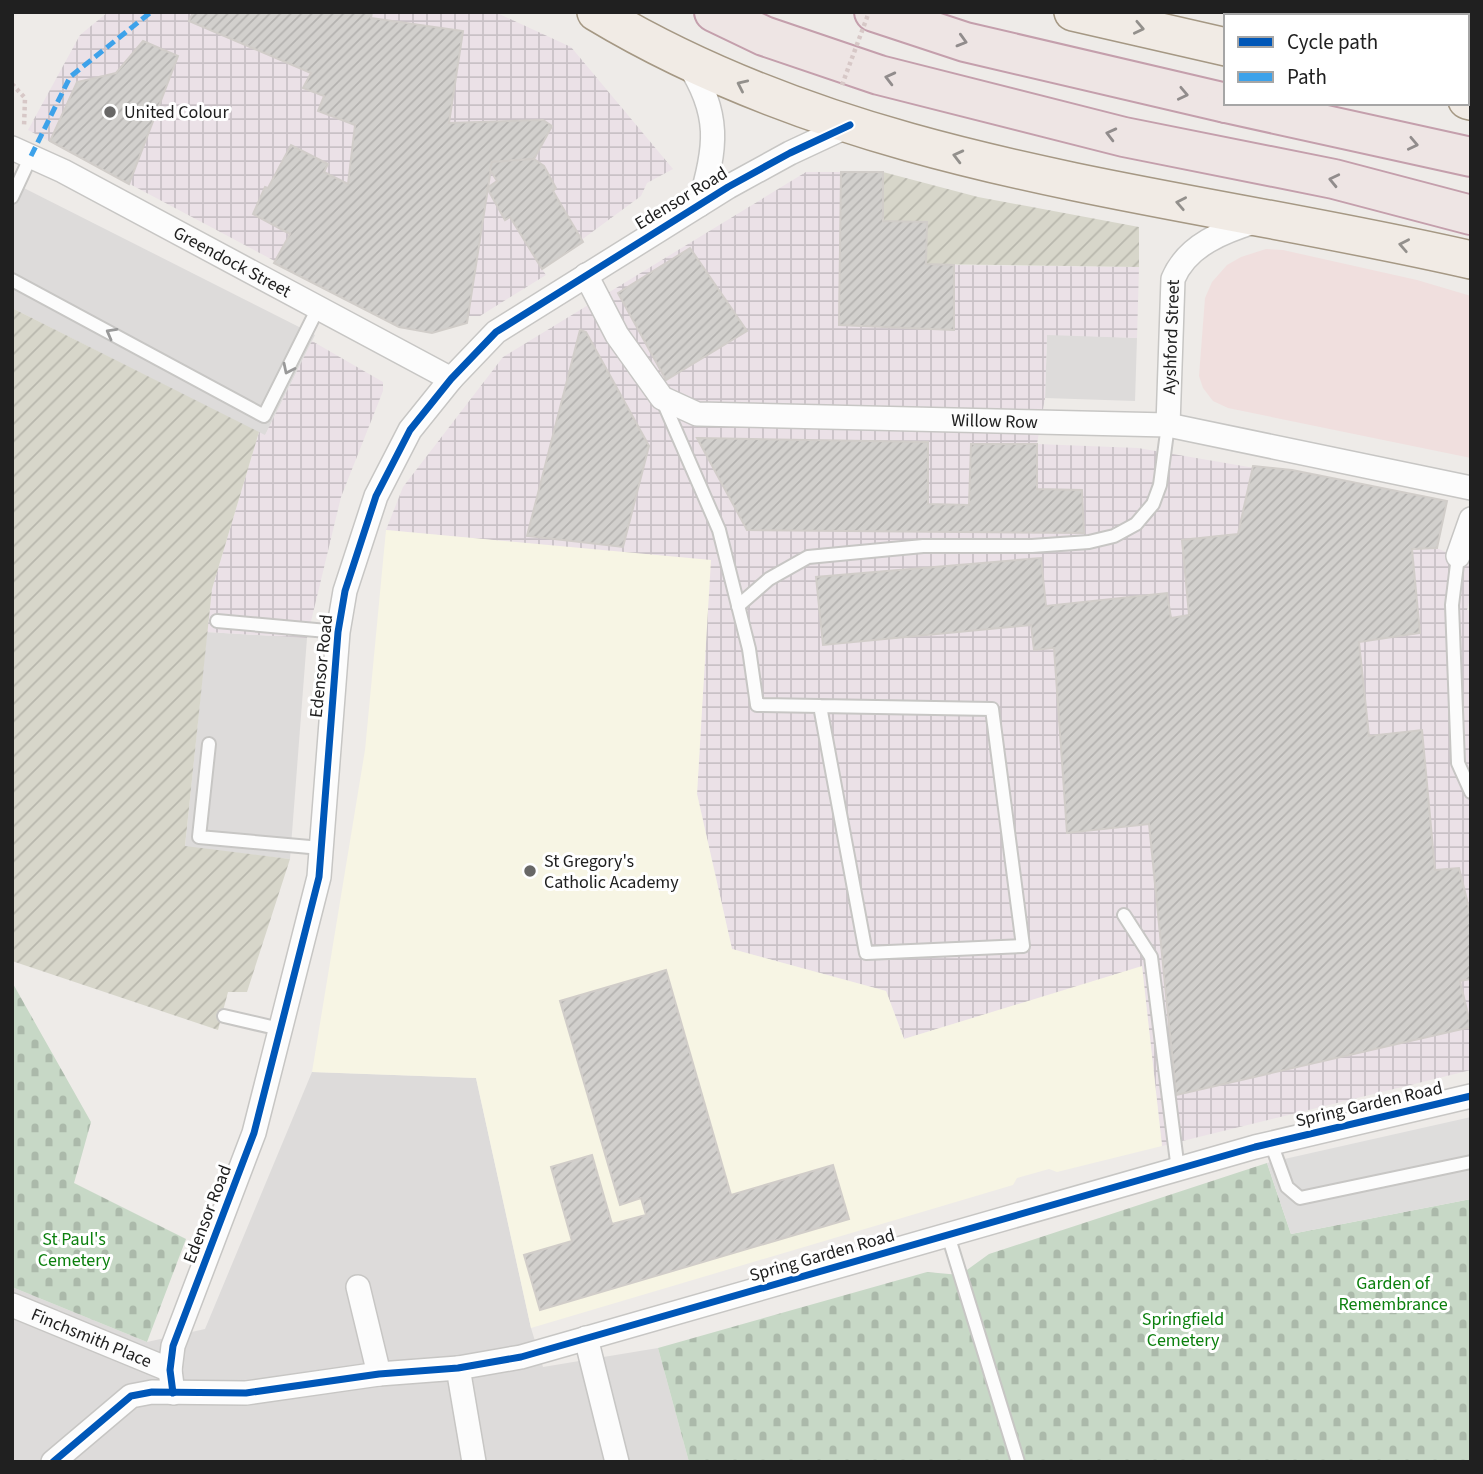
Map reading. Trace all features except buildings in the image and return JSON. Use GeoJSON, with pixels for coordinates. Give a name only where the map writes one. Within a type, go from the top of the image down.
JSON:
{"type":"FeatureCollection","features":[{"type":"Feature","properties":{"kind":"highway"},"geometry":{"type":"LineString","coordinates":[[714,12],[764,36],[878,75],[1124,137],[1334,179],[1471,215]]}},
{"type":"Feature","properties":{"kind":"highway"},"geometry":{"type":"LineString","coordinates":[[871,12],[965,42],[1224,103]]}},
{"type":"Feature","properties":{"kind":"highway"},"geometry":{"type":"LineString","coordinates":[[1235,105],[1471,157]]}},
{"type":"Feature","properties":{"kind":"main road"},"geometry":{"type":"LineString","coordinates":[[596,12],[769,97],[850,125],[1007,168],[1471,260]]}},
{"type":"Feature","properties":{"kind":"main road"},"geometry":{"type":"LineString","coordinates":[[1073,12],[1224,47]]}},
{"type":"Feature","properties":{"kind":"street","name":"Edensor Road"},"geometry":{"type":"LineString","coordinates":[[684,57],[708,97],[713,121],[710,171],[699,205]]}},
{"type":"Feature","properties":{"kind":"street","name":"Edensor Road"},"geometry":{"type":"LineString","coordinates":[[172,1382],[173,1346],[254,1133],[319,877],[338,632],[345,591],[376,496],[410,430],[451,379],[496,332],[699,205],[789,153],[850,125]]}},
{"type":"Feature","properties":{"kind":"street","name":"Greendock Street"},"geometry":{"type":"LineString","coordinates":[[19,151],[451,379]]}},
{"type":"Feature","properties":{"kind":"street","name":"Ayshford Street"},"geometry":{"type":"LineString","coordinates":[[1168,425],[1173,279],[1179,264],[1226,230],[1264,219]]}},
{"type":"Feature","properties":{"kind":"street","name":"Willow Row"},"geometry":{"type":"LineString","coordinates":[[586,275],[617,335],[662,398],[697,414],[1168,425],[1471,488]]}},
{"type":"Feature","properties":{"kind":"street"},"geometry":{"type":"LineString","coordinates":[[1458,556],[1471,519]]}},
{"type":"Feature","properties":{"kind":"street","name":"Spring Garden Road"},"geometry":{"type":"LineString","coordinates":[[53,1462],[131,1396],[172,1382],[246,1393],[379,1374],[458,1368],[521,1357],[1271,1143],[1471,1096]]}},
{"type":"Feature","properties":{"kind":"street"},"geometry":{"type":"LineString","coordinates":[[358,1287],[379,1374]]}},
{"type":"Feature","properties":{"kind":"street","name":"Finchsmith Place"},"geometry":{"type":"LineString","coordinates":[[12,1305],[172,1382]]}},
{"type":"Feature","properties":{"kind":"street"},"geometry":{"type":"LineString","coordinates":[[586,1338],[617,1462]]}},
{"type":"Feature","properties":{"kind":"street"},"geometry":{"type":"LineString","coordinates":[[458,1368],[474,1462]]}},
{"type":"Feature","properties":{"kind":"lane"},"geometry":{"type":"LineString","coordinates":[[12,197],[19,151]]}},
{"type":"Feature","properties":{"kind":"lane"},"geometry":{"type":"LineString","coordinates":[[12,280],[264,416],[318,308]]}},
{"type":"Feature","properties":{"kind":"lane"},"geometry":{"type":"LineString","coordinates":[[662,398],[719,530],[749,649],[757,705],[820,706],[992,709],[1023,946],[866,953],[820,706]]}},
{"type":"Feature","properties":{"kind":"lane"},"geometry":{"type":"LineString","coordinates":[[738,606],[769,579],[808,557],[923,546],[1078,543],[1114,536],[1136,524],[1153,505],[1160,485],[1168,425]]}},
{"type":"Feature","properties":{"kind":"lane"},"geometry":{"type":"LineString","coordinates":[[1458,556],[1452,605],[1458,763],[1471,792]]}},
{"type":"Feature","properties":{"kind":"lane"},"geometry":{"type":"LineString","coordinates":[[218,621],[338,632]]}},
{"type":"Feature","properties":{"kind":"lane"},"geometry":{"type":"LineString","coordinates":[[209,744],[200,837],[321,848]]}},
{"type":"Feature","properties":{"kind":"lane"},"geometry":{"type":"LineString","coordinates":[[1124,915],[1152,957],[1178,1170]]}},
{"type":"Feature","properties":{"kind":"lane"},"geometry":{"type":"LineString","coordinates":[[224,1016],[280,1029]]}},
{"type":"Feature","properties":{"kind":"lane"},"geometry":{"type":"LineString","coordinates":[[1271,1143],[1287,1187],[1300,1198],[1471,1162]]}},
{"type":"Feature","properties":{"kind":"lane"},"geometry":{"type":"LineString","coordinates":[[948,1235],[1018,1462]]}},
{"type":"Feature","properties":{"kind":"path"},"geometry":{"type":"LineString","coordinates":[[842,85],[871,12]]}},
{"type":"Feature","properties":{"kind":"path"},"geometry":{"type":"LineString","coordinates":[[12,84],[25,98],[24,126],[19,151]]}},
{"type":"Feature","properties":{"kind":"shaded area"},"geometry":{"type":"Polygon","coordinates":[[[108,12],[495,12],[571,47],[673,169],[647,183],[641,196],[542,269],[546,275],[480,316],[468,316],[467,323],[432,333],[399,327],[28,130],[80,35],[108,12]]]}},
{"type":"Feature","properties":{"kind":"shaded area"},"geometry":{"type":"Polygon","coordinates":[[[806,172],[883,172],[954,265],[1139,267],[1137,338],[1047,335],[1045,398],[1037,444],[1138,448],[1447,501],[1437,548],[1471,564],[1471,595],[1467,610],[1471,611],[1471,1070],[1162,1146],[1142,967],[904,1039],[886,991],[732,949],[697,794],[710,561],[386,530],[403,487],[503,357],[806,172]]]}},
{"type":"Feature","properties":{"kind":"shaded area"},"geometry":{"type":"Polygon","coordinates":[[[883,172],[978,197],[1139,227],[1139,267],[926,264],[883,221],[883,172]]]}},
{"type":"Feature","properties":{"kind":"shaded area"},"geometry":{"type":"Polygon","coordinates":[[[12,182],[315,335],[265,436],[12,308],[12,182]]]}},
{"type":"Feature","properties":{"kind":"shaded area"},"geometry":{"type":"Polygon","coordinates":[[[1266,249],[1283,250],[1417,280],[1471,296],[1471,458],[1228,408],[1213,401],[1203,388],[1199,376],[1205,298],[1212,282],[1227,265],[1266,249]]]}},
{"type":"Feature","properties":{"kind":"shaded area"},"geometry":{"type":"Polygon","coordinates":[[[12,308],[259,432],[212,589],[185,846],[290,859],[247,992],[228,992],[218,1030],[12,961],[12,308]]]}},
{"type":"Feature","properties":{"kind":"shaded area"},"geometry":{"type":"Polygon","coordinates":[[[1047,334],[1137,338],[1135,401],[1045,398],[1047,334]]]}},
{"type":"Feature","properties":{"kind":"shaded area"},"geometry":{"type":"Polygon","coordinates":[[[312,341],[383,382],[383,391],[341,497],[307,638],[207,632],[212,589],[259,432],[265,435],[312,341]]]}},
{"type":"Feature","properties":{"kind":"shaded area","name":"St Gregory's Catholic Academy"},"geometry":{"type":"Polygon","coordinates":[[[386,530],[711,560],[697,794],[732,949],[886,991],[904,1039],[1142,966],[1162,1146],[1057,1172],[1049,1169],[1017,1178],[1013,1185],[531,1328],[476,1078],[312,1072],[365,750],[386,530]]]}},
{"type":"Feature","properties":{"kind":"shaded area"},"geometry":{"type":"Polygon","coordinates":[[[207,632],[307,638],[290,859],[185,847],[207,632]]]}},
{"type":"Feature","properties":{"kind":"shaded area"},"geometry":{"type":"Polygon","coordinates":[[[312,1072],[476,1078],[531,1328],[543,1367],[658,1348],[689,1462],[12,1462],[12,1287],[147,1342],[205,1329],[312,1072]]]}},
{"type":"Feature","properties":{"kind":"shaded area","name":"Garden of Remembrance"},"geometry":{"type":"Polygon","coordinates":[[[1471,1117],[1471,1199],[1291,1234],[1267,1163],[1471,1117]]]}},
{"type":"Feature","properties":{"kind":"green space","name":"St Paul's Cemetery"},"geometry":{"type":"Polygon","coordinates":[[[12,982],[91,1122],[74,1183],[186,1239],[147,1342],[12,1287],[12,982]]]}},
{"type":"Feature","properties":{"kind":"green space","name":"Springfield Cemetery"},"geometry":{"type":"Polygon","coordinates":[[[1267,1163],[1291,1234],[1471,1199],[1471,1462],[689,1462],[658,1348],[927,1272],[960,1275],[989,1254],[1267,1163]]]}},
{"type":"Feature","properties":{"kind":"marked path"},"geometry":{"type":"LineString","coordinates":[[31,156],[70,77],[151,12]]}},
{"type":"Feature","properties":{"kind":"cycle path"},"geometry":{"type":"LineString","coordinates":[[173,1393],[170,1370],[173,1346],[254,1133],[319,877],[338,632],[345,591],[376,496],[410,430],[451,379],[496,332],[728,187],[790,153],[850,125]]}},
{"type":"Feature","properties":{"kind":"cycle path"},"geometry":{"type":"LineString","coordinates":[[53,1462],[131,1396],[152,1392],[246,1393],[379,1374],[458,1368],[521,1357],[1255,1147],[1471,1096]]}},
{"type":"Feature","properties":{"kind":"place","name":"United Colour"},"geometry":{"type":"Point","coordinates":[110,112]}},
{"type":"Feature","properties":{"kind":"place","name":"St Gregory's Catholic Academy"},"geometry":{"type":"Point","coordinates":[530,871]}}]}
